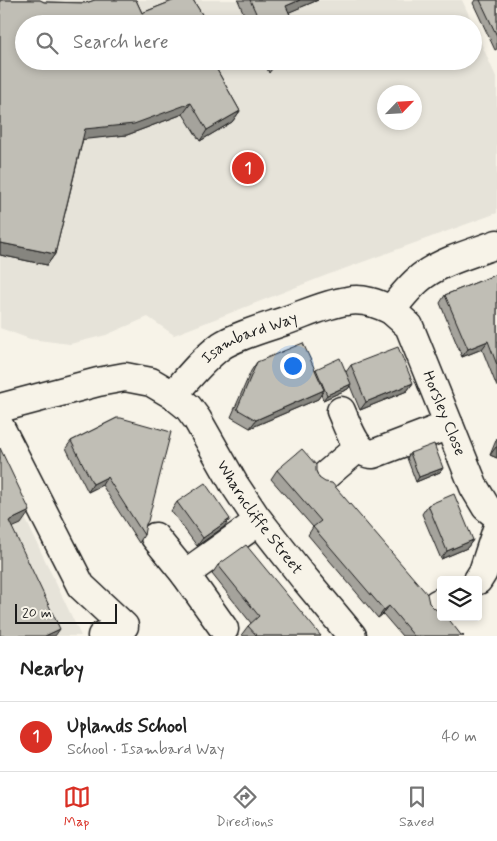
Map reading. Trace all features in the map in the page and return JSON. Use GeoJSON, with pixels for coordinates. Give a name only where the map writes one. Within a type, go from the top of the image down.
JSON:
{"type":"FeatureCollection","features":[{"type":"Feature","properties":{"kind":"street"},"geometry":{"type":"LineString","coordinates":[[392,310],[423,275],[439,266],[497,244]]}},
{"type":"Feature","properties":{"kind":"street","name":"Isambard Way"},"geometry":{"type":"LineString","coordinates":[[174,396],[190,375],[208,357],[223,345],[242,337],[326,306],[347,301],[360,300],[378,303],[392,310]]}},
{"type":"Feature","properties":{"kind":"street","name":"Horsley Close"},"geometry":{"type":"LineString","coordinates":[[392,310],[409,326],[474,487],[486,508],[497,516]]}},
{"type":"Feature","properties":{"kind":"street"},"geometry":{"type":"LineString","coordinates":[[0,408],[98,382],[125,377],[151,382],[174,396]]}},
{"type":"Feature","properties":{"kind":"street","name":"Wharncliffe Street"},"geometry":{"type":"LineString","coordinates":[[174,396],[188,407],[197,419],[234,484],[259,521],[352,636]]}},
{"type":"Feature","properties":{"kind":"street"},"geometry":{"type":"LineString","coordinates":[[341,411],[356,445],[368,454],[373,454],[449,426]]}},
{"type":"Feature","properties":{"kind":"street"},"geometry":{"type":"LineString","coordinates":[[0,427],[82,586],[124,626],[102,636]]}},
{"type":"Feature","properties":{"kind":"street"},"geometry":{"type":"LineString","coordinates":[[325,476],[359,447]]}},
{"type":"Feature","properties":{"kind":"street"},"geometry":{"type":"LineString","coordinates":[[185,574],[259,521]]}},
{"type":"Feature","properties":{"kind":"street"},"geometry":{"type":"LineString","coordinates":[[480,576],[497,529]]}},
{"type":"Feature","properties":{"kind":"street"},"geometry":{"type":"LineString","coordinates":[[155,537],[185,574],[224,629]]}},
{"type":"Feature","properties":{"kind":"shaded area"},"geometry":{"type":"Polygon","coordinates":[[[0,0],[462,0],[469,15],[15,15],[15,70],[482,70],[482,45],[497,79],[497,213],[327,275],[174,335],[148,317],[106,335],[70,344],[30,339],[0,328],[0,0]]]}},
{"type":"Feature","properties":{"kind":"shaded area"},"geometry":{"type":"Polygon","coordinates":[[[0,465],[81,636],[0,636],[0,465]]]}},
{"type":"Feature","properties":{"kind":"building"},"geometry":{"type":"Polygon","coordinates":[[[0,0],[86,3],[95,0],[136,0],[142,13],[175,0],[193,0],[202,15],[15,15],[15,70],[217,70],[240,111],[207,130],[191,103],[134,124],[85,129],[55,254],[0,243],[0,0]]]}},
{"type":"Feature","properties":{"kind":"building"},"geometry":{"type":"Polygon","coordinates":[[[250,0],[300,0],[286,6],[290,15],[257,15],[250,0]]]}},
{"type":"Feature","properties":{"kind":"building"},"geometry":{"type":"Polygon","coordinates":[[[480,0],[497,0],[497,36],[480,0]]]}},
{"type":"Feature","properties":{"kind":"building"},"geometry":{"type":"Polygon","coordinates":[[[497,274],[497,365],[488,341],[468,349],[445,295],[497,274]]]}},
{"type":"Feature","properties":{"kind":"building"},"geometry":{"type":"Polygon","coordinates":[[[303,343],[324,390],[256,420],[237,409],[257,362],[303,343]]]}},
{"type":"Feature","properties":{"kind":"building"},"geometry":{"type":"Polygon","coordinates":[[[398,347],[413,383],[366,402],[351,365],[398,347]]]}},
{"type":"Feature","properties":{"kind":"building"},"geometry":{"type":"Polygon","coordinates":[[[340,358],[351,384],[327,395],[316,369],[340,358]]]}},
{"type":"Feature","properties":{"kind":"building"},"geometry":{"type":"Polygon","coordinates":[[[117,418],[171,432],[144,535],[107,477],[93,484],[71,441],[117,418]]]}},
{"type":"Feature","properties":{"kind":"building"},"geometry":{"type":"Polygon","coordinates":[[[434,444],[443,468],[419,477],[410,453],[434,444]]]}},
{"type":"Feature","properties":{"kind":"building"},"geometry":{"type":"Polygon","coordinates":[[[0,448],[30,511],[9,521],[60,629],[45,636],[0,636],[0,448]]]}},
{"type":"Feature","properties":{"kind":"building"},"geometry":{"type":"Polygon","coordinates":[[[302,449],[316,465],[319,478],[325,482],[332,483],[427,594],[429,603],[437,610],[437,621],[450,621],[461,635],[464,636],[414,636],[389,606],[384,610],[313,527],[321,521],[277,470],[302,449]]]}},
{"type":"Feature","properties":{"kind":"building"},"geometry":{"type":"Polygon","coordinates":[[[205,483],[230,519],[203,538],[177,502],[205,483]]]}},
{"type":"Feature","properties":{"kind":"building"},"geometry":{"type":"Polygon","coordinates":[[[454,494],[473,540],[447,551],[428,505],[454,494]]]}},
{"type":"Feature","properties":{"kind":"building"},"geometry":{"type":"Polygon","coordinates":[[[246,545],[321,636],[257,636],[248,626],[259,616],[218,565],[246,545]]]}},
{"type":"Feature","properties":{"kind":"place","name":"Uplands School"},"geometry":{"type":"Point","coordinates":[248,168]}}]}
